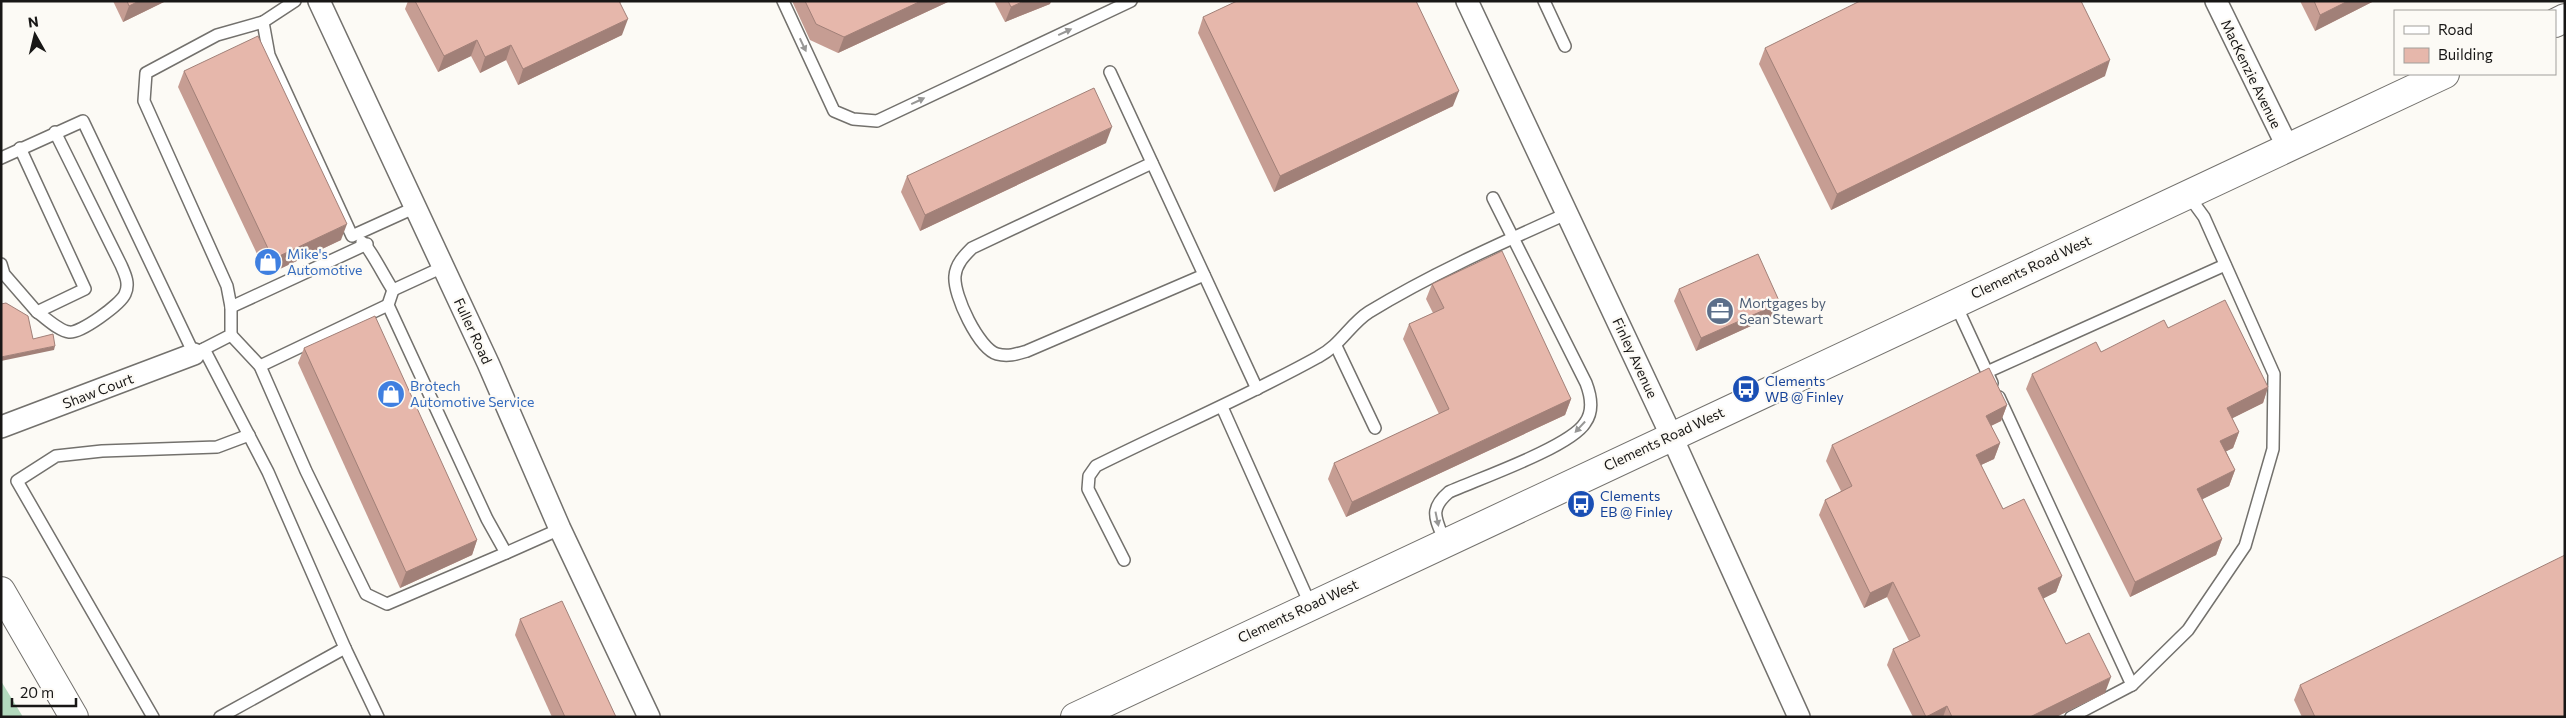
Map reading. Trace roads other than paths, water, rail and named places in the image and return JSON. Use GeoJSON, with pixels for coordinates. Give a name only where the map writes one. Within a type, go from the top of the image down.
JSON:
{"type":"FeatureCollection","features":[{"type":"Feature","properties":{"kind":"street","name":"Fuller Road"},"geometry":{"type":"LineString","coordinates":[[319,1],[416,207],[560,529],[649,717]]}},
{"type":"Feature","properties":{"kind":"street","name":"Finley Avenue"},"geometry":{"type":"LineString","coordinates":[[1467,1],[1671,435],[1799,717]]}},
{"type":"Feature","properties":{"kind":"street","name":"MacKenzie Avenue"},"geometry":{"type":"LineString","coordinates":[[2216,1],[2287,146]]}},
{"type":"Feature","properties":{"kind":"street","name":"Clements Road West"},"geometry":{"type":"LineString","coordinates":[[1075,717],[1310,604],[2442,75]]}},
{"type":"Feature","properties":{"kind":"street","name":"Shaw Court"},"geometry":{"type":"LineString","coordinates":[[1,427],[199,352]]}},
{"type":"Feature","properties":{"kind":"street"},"geometry":{"type":"LineString","coordinates":[[1,591],[74,717]]}},
{"type":"Feature","properties":{"kind":"lane"},"geometry":{"type":"LineString","coordinates":[[295,1],[263,22],[217,35],[146,74],[144,101],[227,286],[231,307],[231,335],[260,366],[306,472],[366,594],[387,604],[560,529]]}},
{"type":"Feature","properties":{"kind":"lane"},"geometry":{"type":"LineString","coordinates":[[783,1],[834,111],[853,119],[877,121],[1131,1]]}},
{"type":"Feature","properties":{"kind":"lane"},"geometry":{"type":"LineString","coordinates":[[1546,2],[1565,46]]}},
{"type":"Feature","properties":{"kind":"lane"},"geometry":{"type":"LineString","coordinates":[[263,22],[269,55],[352,236],[367,244],[378,268],[393,290]]}},
{"type":"Feature","properties":{"kind":"lane"},"geometry":{"type":"LineString","coordinates":[[1110,72],[1257,389]]}},
{"type":"Feature","properties":{"kind":"lane"},"geometry":{"type":"LineString","coordinates":[[1,158],[54,132],[83,121],[199,352],[249,435],[268,472],[345,648],[378,717]]}},
{"type":"Feature","properties":{"kind":"lane"},"geometry":{"type":"LineString","coordinates":[[1,264],[4,274],[37,312],[66,332],[72,333],[80,330],[125,296],[127,286],[121,265],[54,132]]}},
{"type":"Feature","properties":{"kind":"lane"},"geometry":{"type":"LineString","coordinates":[[20,148],[85,289],[37,312]]}},
{"type":"Feature","properties":{"kind":"lane"},"geometry":{"type":"LineString","coordinates":[[1152,163],[972,248],[961,259],[955,276],[957,292],[974,330],[984,347],[996,354],[1010,356],[1027,351],[1204,275]]}},
{"type":"Feature","properties":{"kind":"lane"},"geometry":{"type":"LineString","coordinates":[[2071,717],[2132,685],[2188,630],[2245,546],[2273,449],[2274,374],[2204,217],[2188,195]]}},
{"type":"Feature","properties":{"kind":"lane"},"geometry":{"type":"LineString","coordinates":[[1445,542],[1435,519],[1436,506],[1440,500],[1449,492],[1551,447],[1575,433],[1585,423],[1590,411],[1591,397],[1586,383],[1493,198]]}},
{"type":"Feature","properties":{"kind":"lane"},"geometry":{"type":"LineString","coordinates":[[352,236],[416,207]]}},
{"type":"Feature","properties":{"kind":"lane"},"geometry":{"type":"LineString","coordinates":[[1124,560],[1088,489],[1089,476],[1096,466],[1222,407],[1336,346],[1365,314],[1405,290],[1566,214]]}},
{"type":"Feature","properties":{"kind":"lane"},"geometry":{"type":"LineString","coordinates":[[231,307],[367,244]]}},
{"type":"Feature","properties":{"kind":"lane"},"geometry":{"type":"LineString","coordinates":[[1987,372],[2225,265]]}},
{"type":"Feature","properties":{"kind":"lane"},"geometry":{"type":"LineString","coordinates":[[443,267],[393,290],[388,305],[487,519],[506,553]]}},
{"type":"Feature","properties":{"kind":"lane"},"geometry":{"type":"LineString","coordinates":[[1955,303],[2132,685]]}},
{"type":"Feature","properties":{"kind":"lane"},"geometry":{"type":"LineString","coordinates":[[260,366],[388,305]]}},
{"type":"Feature","properties":{"kind":"lane"},"geometry":{"type":"LineString","coordinates":[[199,352],[231,335]]}},
{"type":"Feature","properties":{"kind":"lane"},"geometry":{"type":"LineString","coordinates":[[1336,346],[1375,428]]}},
{"type":"Feature","properties":{"kind":"lane"},"geometry":{"type":"LineString","coordinates":[[1222,407],[1310,604]]}},
{"type":"Feature","properties":{"kind":"lane"},"geometry":{"type":"LineString","coordinates":[[153,717],[16,481],[56,456],[102,451],[217,446],[249,435]]}},
{"type":"Feature","properties":{"kind":"lane"},"geometry":{"type":"LineString","coordinates":[[220,717],[345,648]]}},
{"type":"Feature","properties":{"kind":"place","name":"Mike's Automotive"},"geometry":{"type":"Point","coordinates":[268,262]}},
{"type":"Feature","properties":{"kind":"place","name":"Mortgages by Sean Stewart"},"geometry":{"type":"Point","coordinates":[1720,311]}},
{"type":"Feature","properties":{"kind":"place","name":"Clements WB @ Finley"},"geometry":{"type":"Point","coordinates":[1746,389]}},
{"type":"Feature","properties":{"kind":"place","name":"Brotech Automotive Service"},"geometry":{"type":"Point","coordinates":[391,394]}},
{"type":"Feature","properties":{"kind":"place","name":"Clements EB @ Finley"},"geometry":{"type":"Point","coordinates":[1581,504]}}]}
